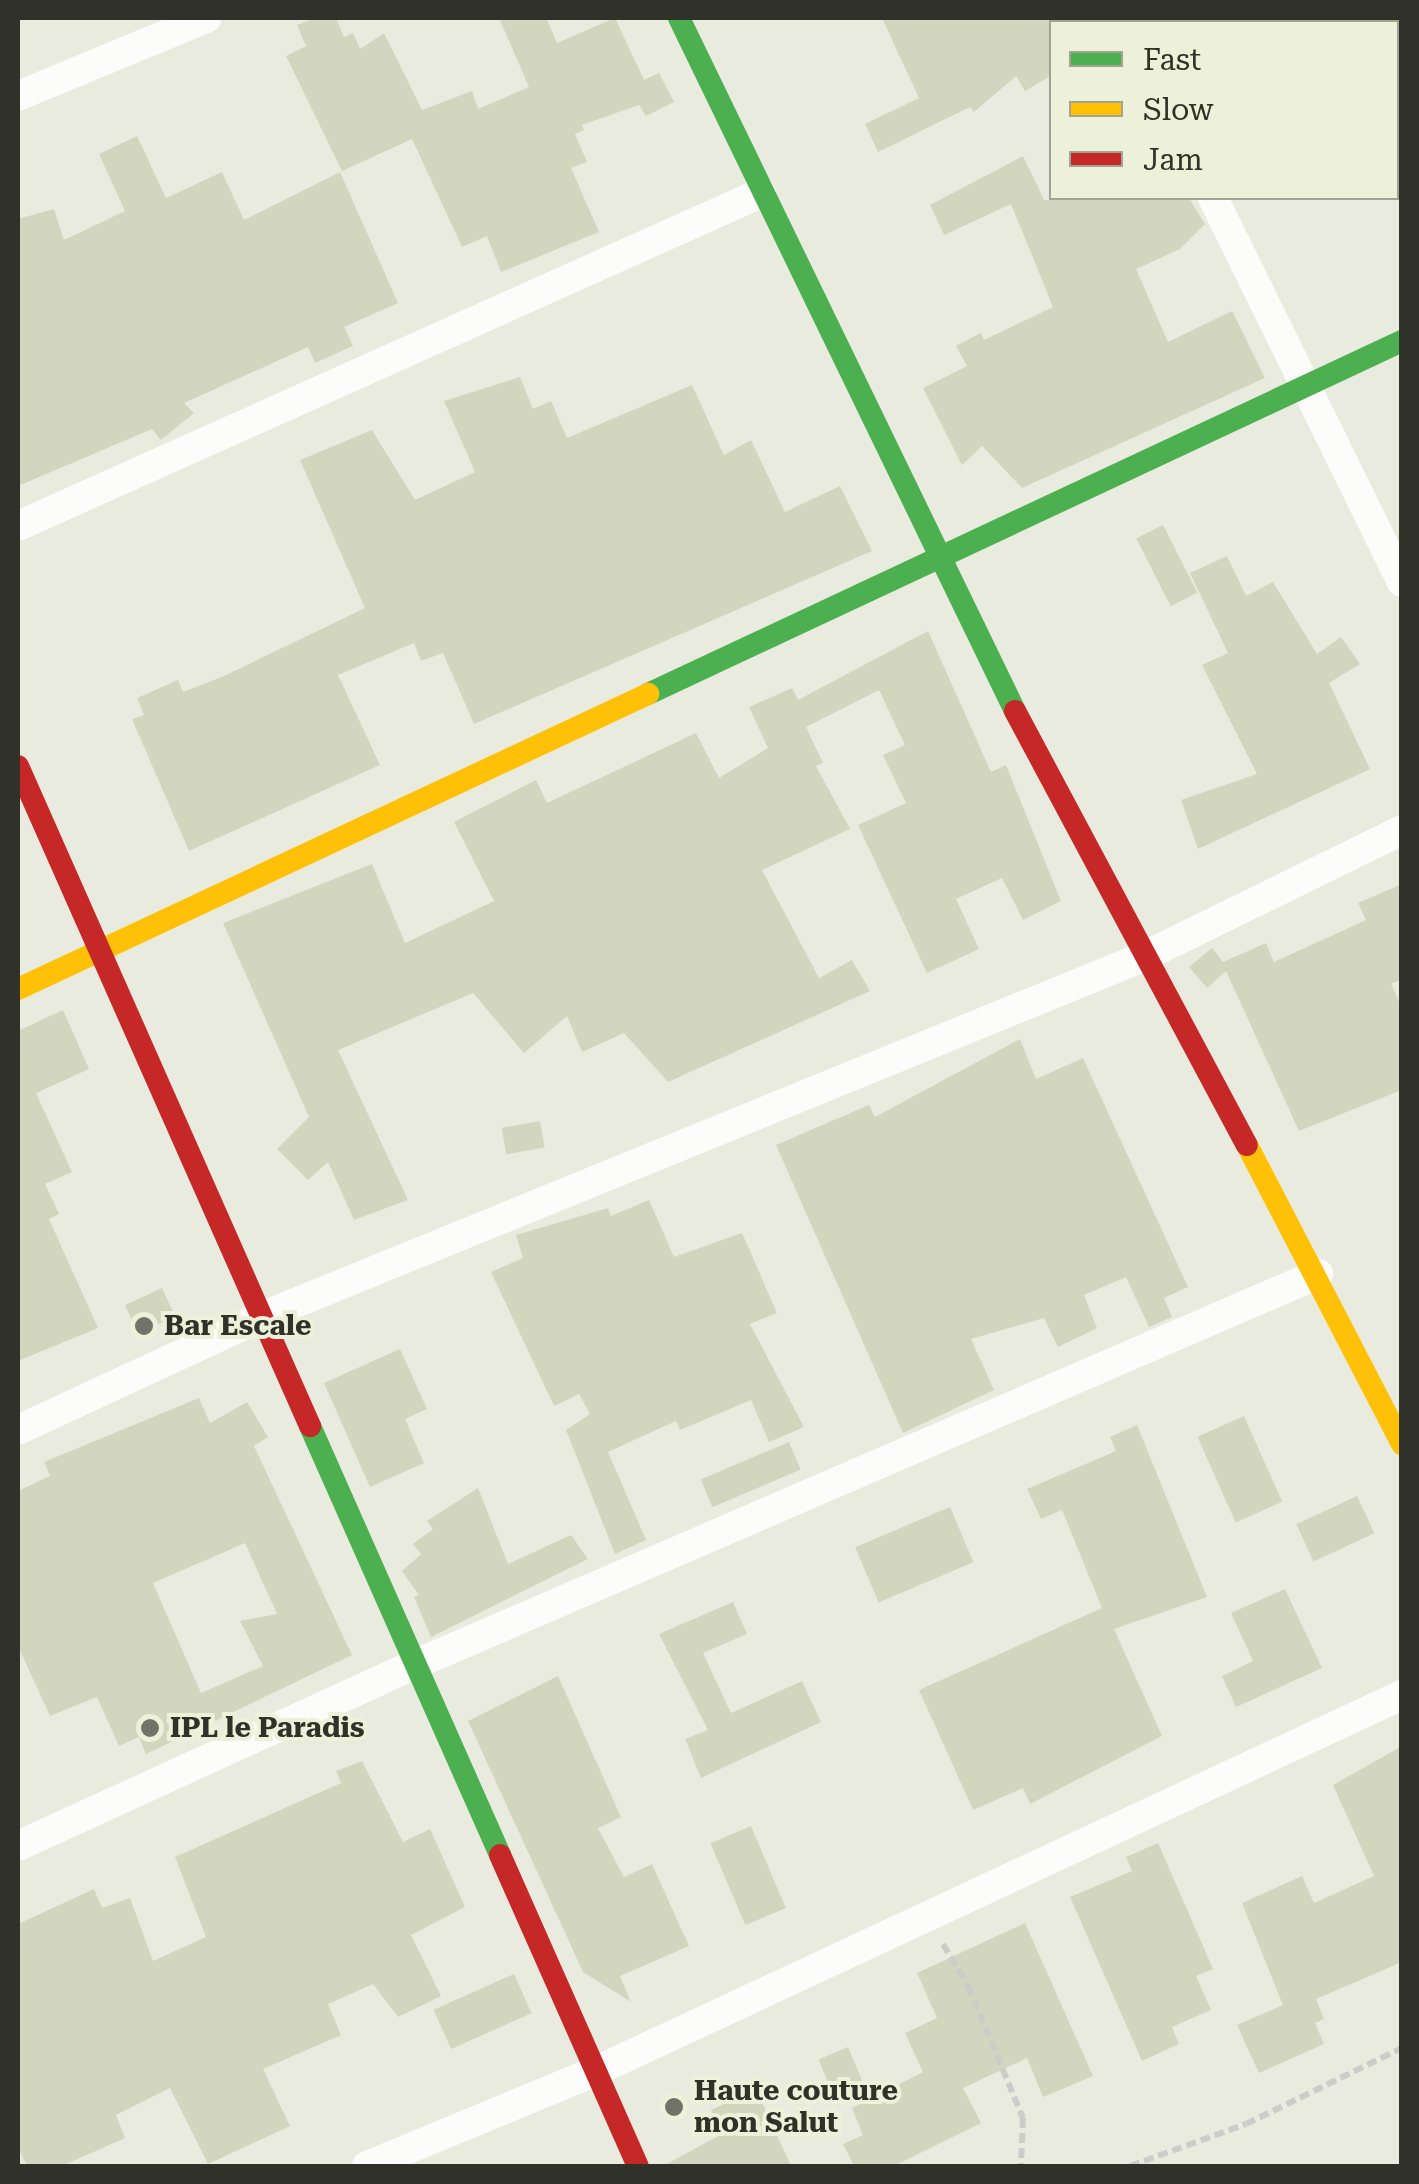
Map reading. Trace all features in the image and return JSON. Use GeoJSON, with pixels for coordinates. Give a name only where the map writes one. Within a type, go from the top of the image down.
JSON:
{"type":"FeatureCollection","features":[{"type":"Feature","properties":{"kind":"street"},"geometry":{"type":"LineString","coordinates":[[18,96],[206,18]]}},
{"type":"Feature","properties":{"kind":"street"},"geometry":{"type":"LineString","coordinates":[[679,18],[938,560],[1143,958],[1318,1274],[1402,1444]]}},
{"type":"Feature","properties":{"kind":"street"},"geometry":{"type":"LineString","coordinates":[[18,526],[761,193]]}},
{"type":"Feature","properties":{"kind":"street"},"geometry":{"type":"LineString","coordinates":[[1214,200],[1402,582]]}},
{"type":"Feature","properties":{"kind":"street"},"geometry":{"type":"LineString","coordinates":[[18,989],[938,560],[1305,384],[1402,342]]}},
{"type":"Feature","properties":{"kind":"street"},"geometry":{"type":"LineString","coordinates":[[18,766],[638,2166]]}},
{"type":"Feature","properties":{"kind":"street"},"geometry":{"type":"LineString","coordinates":[[18,1430],[262,1316],[1143,958],[1402,830]]}},
{"type":"Feature","properties":{"kind":"street"},"geometry":{"type":"LineString","coordinates":[[18,1846],[416,1664],[1318,1274]]}},
{"type":"Feature","properties":{"kind":"street"},"geometry":{"type":"LineString","coordinates":[[366,2166],[596,2071],[1402,1695]]}},
{"type":"Feature","properties":{"kind":"path"},"geometry":{"type":"LineString","coordinates":[[926,1918],[968,1986],[1024,2118],[1021,2166]]}},
{"type":"Feature","properties":{"kind":"path"},"geometry":{"type":"LineString","coordinates":[[1130,2166],[1246,2124],[1402,2048]]}},
{"type":"Feature","properties":{"kind":"building"},"geometry":{"type":"Polygon","coordinates":[[[315,18],[336,18],[344,37],[353,33],[360,49],[384,33],[422,110],[472,91],[478,109],[529,87],[499,18],[546,18],[557,43],[615,18],[644,80],[659,73],[674,102],[646,116],[639,105],[582,125],[584,130],[575,134],[587,162],[571,168],[599,232],[501,272],[487,236],[462,247],[412,139],[342,171],[286,56],[306,46],[297,25],[315,18]]]}},
{"type":"Feature","properties":{"kind":"building"},"geometry":{"type":"Polygon","coordinates":[[[882,18],[1052,18],[1049,77],[1025,91],[1016,76],[974,112],[970,107],[878,152],[865,124],[919,98],[882,18]]]}},
{"type":"Feature","properties":{"kind":"building"},"geometry":{"type":"Polygon","coordinates":[[[137,136],[166,198],[222,172],[244,220],[340,172],[398,303],[344,327],[353,346],[315,363],[308,347],[184,403],[194,413],[161,440],[152,429],[18,486],[18,219],[54,209],[64,240],[125,211],[99,154],[137,136]]]}},
{"type":"Feature","properties":{"kind":"building"},"geometry":{"type":"Polygon","coordinates":[[[1023,156],[1044,200],[1190,200],[1205,224],[1180,249],[1136,269],[1168,342],[1232,311],[1265,378],[1022,488],[982,446],[962,465],[923,388],[967,366],[956,346],[981,333],[984,340],[1053,307],[1011,204],[944,235],[930,205],[1023,156]]]}},
{"type":"Feature","properties":{"kind":"building"},"geometry":{"type":"Polygon","coordinates":[[[520,377],[533,409],[551,401],[567,438],[692,385],[724,455],[751,440],[785,512],[840,486],[872,551],[474,724],[443,653],[421,661],[414,643],[338,675],[380,765],[189,851],[132,719],[144,715],[137,698],[178,680],[183,692],[224,676],[365,608],[300,460],[372,430],[415,500],[475,472],[444,401],[520,377]]]}},
{"type":"Feature","properties":{"kind":"building"},"geometry":{"type":"Polygon","coordinates":[[[1163,525],[1198,593],[1171,606],[1136,539],[1163,525]]]}},
{"type":"Feature","properties":{"kind":"building"},"geometry":{"type":"Polygon","coordinates":[[[1227,556],[1246,596],[1273,582],[1317,654],[1341,637],[1360,664],[1329,683],[1370,769],[1198,849],[1181,800],[1257,774],[1202,665],[1228,653],[1190,573],[1227,556]]]}},
{"type":"Feature","properties":{"kind":"building"},"geometry":{"type":"Polygon","coordinates":[[[928,631],[991,772],[1006,765],[1061,901],[1023,920],[1002,878],[956,899],[979,949],[927,973],[858,825],[906,803],[883,755],[905,745],[879,690],[806,727],[823,763],[816,766],[850,829],[762,870],[819,978],[852,960],[870,991],[668,1082],[624,1033],[582,1052],[567,1016],[524,1053],[473,993],[338,1050],[408,1200],[354,1220],[328,1162],[308,1180],[277,1149],[309,1117],[223,923],[372,864],[405,943],[494,901],[454,822],[536,780],[547,803],[696,733],[719,778],[768,748],[749,707],[792,688],[798,700],[928,631]]]}},
{"type":"Feature","properties":{"kind":"building"},"geometry":{"type":"Polygon","coordinates":[[[1402,884],[1402,979],[1391,984],[1402,1007],[1402,1090],[1299,1131],[1226,971],[1207,988],[1189,967],[1212,948],[1223,962],[1266,943],[1274,962],[1366,920],[1358,903],[1402,884]]]}},
{"type":"Feature","properties":{"kind":"building"},"geometry":{"type":"Polygon","coordinates":[[[63,1010],[89,1069],[36,1093],[72,1172],[45,1184],[59,1214],[49,1219],[98,1328],[18,1361],[18,1031],[63,1010]]]}},
{"type":"Feature","properties":{"kind":"building"},"geometry":{"type":"Polygon","coordinates":[[[1020,1039],[1036,1079],[1083,1058],[1188,1287],[1164,1298],[1172,1317],[1149,1327],[1126,1277],[1084,1295],[1097,1328],[1058,1347],[1044,1318],[971,1339],[994,1390],[903,1433],[776,1145],[869,1105],[875,1117],[1020,1039]]]}},
{"type":"Feature","properties":{"kind":"building"},"geometry":{"type":"Polygon","coordinates":[[[540,1121],[545,1148],[506,1154],[502,1128],[540,1121]]]}},
{"type":"Feature","properties":{"kind":"building"},"geometry":{"type":"Polygon","coordinates":[[[649,1200],[674,1257],[742,1233],[777,1313],[750,1324],[804,1427],[769,1442],[751,1400],[680,1430],[676,1421],[608,1452],[646,1540],[615,1554],[566,1430],[590,1414],[579,1394],[554,1406],[491,1272],[523,1258],[516,1235],[608,1208],[611,1216],[649,1200]]]}},
{"type":"Feature","properties":{"kind":"building"},"geometry":{"type":"Polygon","coordinates":[[[162,1288],[175,1316],[138,1333],[125,1305],[162,1288]]]}},
{"type":"Feature","properties":{"kind":"building"},"geometry":{"type":"Polygon","coordinates":[[[400,1349],[427,1409],[405,1419],[424,1463],[370,1487],[324,1383],[400,1349]]]}},
{"type":"Feature","properties":{"kind":"building"},"geometry":{"type":"Polygon","coordinates":[[[199,1398],[210,1423],[247,1402],[268,1437],[254,1446],[352,1655],[146,1754],[139,1737],[119,1746],[97,1697],[50,1716],[18,1646],[18,1491],[50,1476],[44,1462],[199,1398]],[[245,1543],[153,1583],[201,1693],[263,1666],[240,1621],[277,1614],[245,1543]]]}},
{"type":"Feature","properties":{"kind":"building"},"geometry":{"type":"Polygon","coordinates":[[[1244,1416],[1282,1502],[1236,1523],[1197,1437],[1244,1416]]]}},
{"type":"Feature","properties":{"kind":"building"},"geometry":{"type":"Polygon","coordinates":[[[1137,1425],[1207,1597],[1114,1629],[1162,1736],[1030,1804],[1023,1788],[973,1810],[919,1690],[1102,1608],[1062,1510],[1041,1519],[1027,1489],[1116,1451],[1110,1437],[1137,1425]]]}},
{"type":"Feature","properties":{"kind":"building"},"geometry":{"type":"Polygon","coordinates":[[[789,1442],[801,1470],[712,1507],[701,1480],[789,1442]]]}},
{"type":"Feature","properties":{"kind":"building"},"geometry":{"type":"Polygon","coordinates":[[[478,1488],[508,1564],[571,1535],[588,1559],[431,1637],[414,1597],[419,1595],[402,1571],[421,1554],[413,1544],[433,1529],[427,1521],[478,1488]]]}},
{"type":"Feature","properties":{"kind":"building"},"geometry":{"type":"Polygon","coordinates":[[[1357,1496],[1374,1533],[1314,1561],[1296,1524],[1357,1496]]]}},
{"type":"Feature","properties":{"kind":"building"},"geometry":{"type":"Polygon","coordinates":[[[950,1507],[973,1562],[879,1602],[855,1547],[950,1507]]]}},
{"type":"Feature","properties":{"kind":"building"},"geometry":{"type":"Polygon","coordinates":[[[1285,1589],[1322,1668],[1236,1707],[1222,1676],[1253,1661],[1231,1613],[1285,1589]]]}},
{"type":"Feature","properties":{"kind":"building"},"geometry":{"type":"Polygon","coordinates":[[[733,1602],[747,1634],[703,1653],[731,1713],[802,1681],[821,1722],[701,1778],[685,1739],[708,1730],[659,1634],[733,1602]]]}},
{"type":"Feature","properties":{"kind":"building"},"geometry":{"type":"Polygon","coordinates":[[[558,1676],[621,1817],[598,1828],[624,1877],[652,1864],[689,1946],[620,1976],[631,2002],[583,1972],[468,1721],[558,1676]]]}},
{"type":"Feature","properties":{"kind":"building"},"geometry":{"type":"Polygon","coordinates":[[[1402,1746],[1402,1962],[1316,1999],[1324,2019],[1315,2023],[1324,2044],[1259,2073],[1237,2025],[1283,2005],[1242,1903],[1302,1876],[1314,1903],[1374,1876],[1333,1785],[1402,1746]]]}},
{"type":"Feature","properties":{"kind":"building"},"geometry":{"type":"Polygon","coordinates":[[[362,1761],[403,1842],[430,1829],[465,1907],[411,1935],[441,1996],[398,2017],[373,1984],[328,2004],[341,2035],[263,2069],[290,2126],[208,2164],[170,2088],[116,2115],[125,2138],[62,2166],[27,2166],[18,2147],[18,1924],[94,1889],[102,1908],[130,1898],[153,1961],[206,1937],[175,1857],[341,1783],[336,1771],[362,1761]]]}},
{"type":"Feature","properties":{"kind":"building"},"geometry":{"type":"Polygon","coordinates":[[[751,1826],[786,1908],[745,1925],[710,1843],[751,1826]]]}},
{"type":"Feature","properties":{"kind":"building"},"geometry":{"type":"Polygon","coordinates":[[[1158,1843],[1213,1969],[1196,1976],[1211,2010],[1172,2027],[1179,2044],[1142,2061],[1070,1897],[1132,1871],[1126,1857],[1158,1843]]]}},
{"type":"Feature","properties":{"kind":"building"},"geometry":{"type":"Polygon","coordinates":[[[1025,1923],[1093,2076],[1043,2097],[1027,2058],[963,2088],[981,2123],[894,2166],[854,2166],[843,2144],[863,2135],[852,2108],[923,2072],[905,2033],[937,2018],[917,1973],[1025,1923]]]}},
{"type":"Feature","properties":{"kind":"building"},"geometry":{"type":"Polygon","coordinates":[[[514,1974],[531,2013],[451,2049],[434,2010],[514,1974]]]}},
{"type":"Feature","properties":{"kind":"building"},"geometry":{"type":"Polygon","coordinates":[[[848,2047],[862,2080],[833,2093],[819,2060],[848,2047]]]}},
{"type":"Feature","properties":{"kind":"building"},"geometry":{"type":"Polygon","coordinates":[[[756,2089],[791,2166],[663,2166],[722,2134],[711,2110],[756,2089]]]}},
{"type":"Feature","properties":{"kind":"traffic: fast"},"geometry":{"type":"LineString","coordinates":[[679,18],[1015,711]]}},
{"type":"Feature","properties":{"kind":"traffic: fast"},"geometry":{"type":"LineString","coordinates":[[648,694],[1402,341]]}},
{"type":"Feature","properties":{"kind":"traffic: fast"},"geometry":{"type":"LineString","coordinates":[[310,1426],[500,1855]]}},
{"type":"Feature","properties":{"kind":"traffic: slow"},"geometry":{"type":"LineString","coordinates":[[18,989],[648,694]]}},
{"type":"Feature","properties":{"kind":"traffic: slow"},"geometry":{"type":"LineString","coordinates":[[1247,1145],[1402,1444]]}},
{"type":"Feature","properties":{"kind":"traffic: jam"},"geometry":{"type":"LineString","coordinates":[[1015,711],[1247,1145]]}},
{"type":"Feature","properties":{"kind":"traffic: jam"},"geometry":{"type":"LineString","coordinates":[[18,766],[310,1426]]}},
{"type":"Feature","properties":{"kind":"traffic: jam"},"geometry":{"type":"LineString","coordinates":[[500,1855],[638,2166]]}},
{"type":"Feature","properties":{"kind":"place","name":"Bar Escale"},"geometry":{"type":"Point","coordinates":[144,1326]}},
{"type":"Feature","properties":{"kind":"place","name":"IPL le Paradis"},"geometry":{"type":"Point","coordinates":[150,1728]}},
{"type":"Feature","properties":{"kind":"place","name":"Haute couture mon Salut"},"geometry":{"type":"Point","coordinates":[674,2107]}}]}
